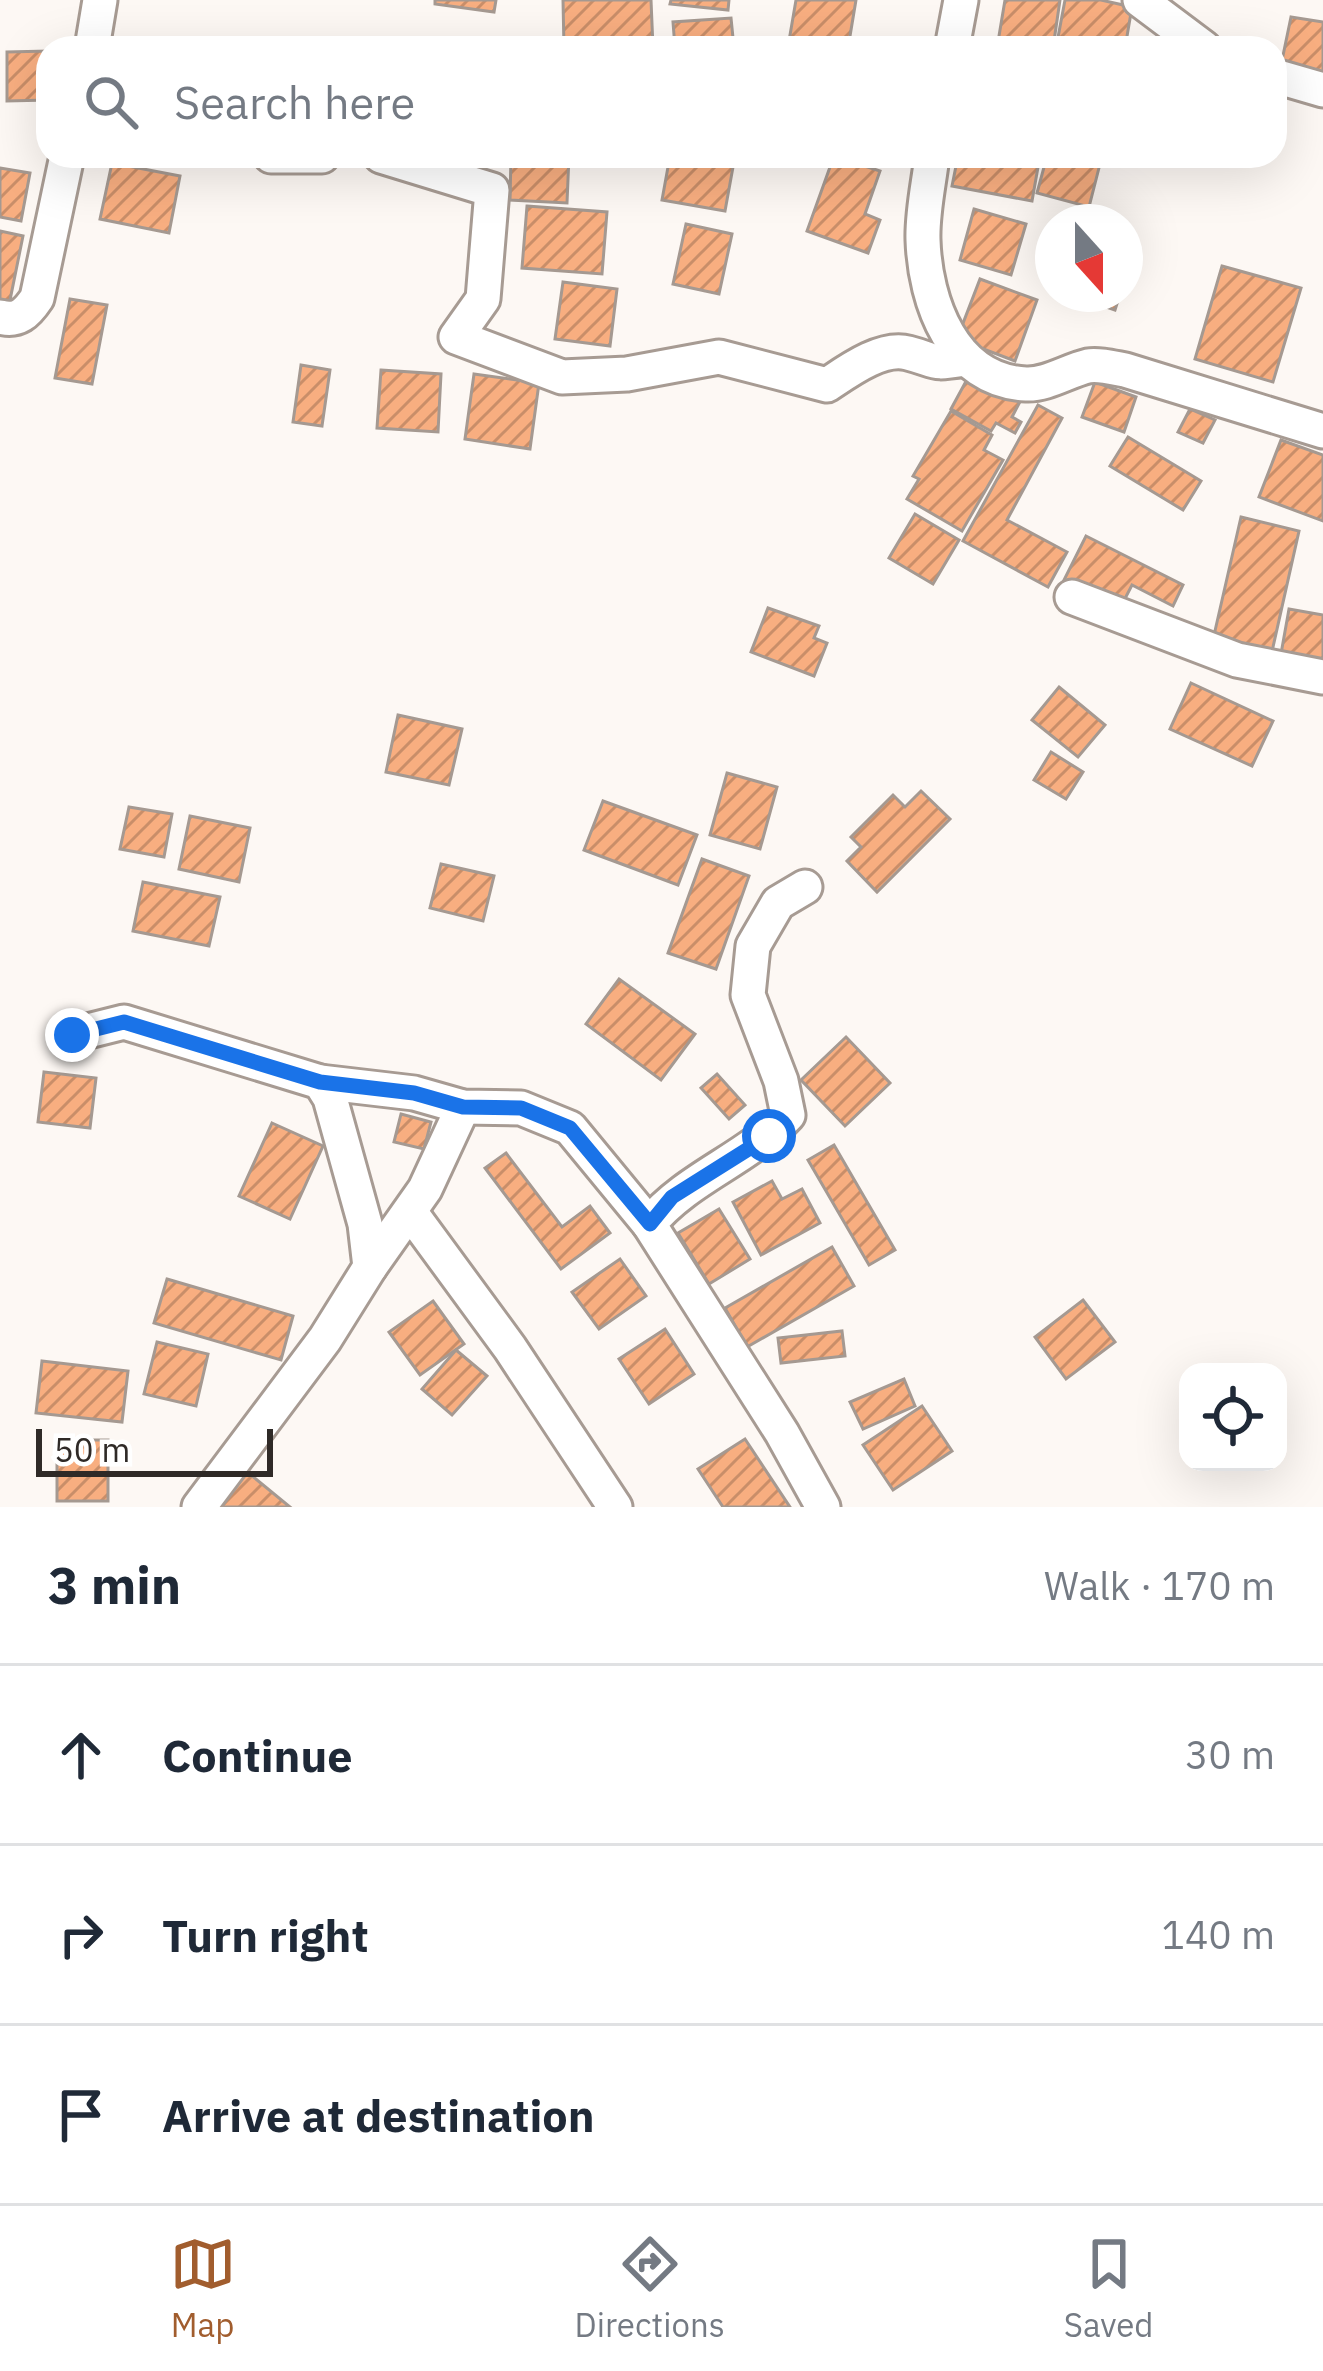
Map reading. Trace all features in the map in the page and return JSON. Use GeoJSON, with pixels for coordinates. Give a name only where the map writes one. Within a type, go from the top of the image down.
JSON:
{"type":"FeatureCollection","features":[{"type":"Feature","properties":{"kind":"street"},"geometry":{"type":"LineString","coordinates":[[94,36],[100,0]]}},
{"type":"Feature","properties":{"kind":"street"},"geometry":{"type":"LineString","coordinates":[[954,36],[961,0]]}},
{"type":"Feature","properties":{"kind":"street"},"geometry":{"type":"LineString","coordinates":[[1140,0],[1188,36]]}},
{"type":"Feature","properties":{"kind":"street"},"geometry":{"type":"LineString","coordinates":[[1287,80],[1323,90]]}},
{"type":"Feature","properties":{"kind":"street"},"geometry":{"type":"LineString","coordinates":[[0,317],[11,320],[28,312],[37,298],[64,168]]}},
{"type":"Feature","properties":{"kind":"street"},"geometry":{"type":"LineString","coordinates":[[420,168],[492,190],[483,299],[456,338],[562,377],[627,374],[718,357],[827,385],[861,362],[903,351],[934,364],[965,359]]}},
{"type":"Feature","properties":{"kind":"street"},"geometry":{"type":"LineString","coordinates":[[931,168],[922,237],[927,279],[939,322],[965,359],[998,380],[1029,385],[1091,365],[1125,370],[1323,431]]}},
{"type":"Feature","properties":{"kind":"street"},"geometry":{"type":"LineString","coordinates":[[1072,597],[1237,660],[1323,677]]}},
{"type":"Feature","properties":{"kind":"street"},"geometry":{"type":"LineString","coordinates":[[650,1224],[672,1197],[769,1136],[788,1115],[782,1081],[748,995],[754,946],[778,903],[806,886]]}},
{"type":"Feature","properties":{"kind":"street"},"geometry":{"type":"LineString","coordinates":[[72,1035],[124,1022],[320,1082],[414,1093],[463,1107],[521,1108],[570,1128],[650,1224],[782,1433],[823,1507]]}},
{"type":"Feature","properties":{"kind":"street"},"geometry":{"type":"LineString","coordinates":[[320,1082],[330,1098],[365,1224],[370,1267]]}},
{"type":"Feature","properties":{"kind":"street"},"geometry":{"type":"LineString","coordinates":[[199,1507],[412,1213],[463,1107]]}},
{"type":"Feature","properties":{"kind":"street"},"geometry":{"type":"LineString","coordinates":[[412,1213],[510,1348],[615,1507]]}},
{"type":"Feature","properties":{"kind":"building"},"geometry":{"type":"Polygon","coordinates":[[[435,0],[496,0],[494,12],[435,4],[435,0]]]}},
{"type":"Feature","properties":{"kind":"building"},"geometry":{"type":"Polygon","coordinates":[[[563,0],[651,0],[652,36],[564,36],[563,0]]]}},
{"type":"Feature","properties":{"kind":"building"},"geometry":{"type":"Polygon","coordinates":[[[671,0],[729,0],[728,10],[670,4],[671,0]]]}},
{"type":"Feature","properties":{"kind":"building"},"geometry":{"type":"Polygon","coordinates":[[[796,0],[856,0],[850,36],[790,36],[796,0]]]}},
{"type":"Feature","properties":{"kind":"building"},"geometry":{"type":"Polygon","coordinates":[[[1005,0],[1060,0],[1055,36],[999,36],[1005,0]]]}},
{"type":"Feature","properties":{"kind":"building"},"geometry":{"type":"Polygon","coordinates":[[[1065,0],[1101,0],[1132,7],[1127,36],[1058,36],[1065,0]]]}},
{"type":"Feature","properties":{"kind":"building"},"geometry":{"type":"Polygon","coordinates":[[[1291,17],[1323,22],[1323,78],[1287,71],[1291,17]]]}},
{"type":"Feature","properties":{"kind":"building"},"geometry":{"type":"Polygon","coordinates":[[[731,18],[733,36],[674,36],[673,22],[731,18]]]}},
{"type":"Feature","properties":{"kind":"building"},"geometry":{"type":"Polygon","coordinates":[[[36,51],[36,100],[7,101],[7,52],[36,51]]]}},
{"type":"Feature","properties":{"kind":"building"},"geometry":{"type":"Polygon","coordinates":[[[0,168],[30,173],[21,221],[0,217],[0,168]]]}},
{"type":"Feature","properties":{"kind":"building"},"geometry":{"type":"Polygon","coordinates":[[[111,168],[180,176],[169,233],[100,219],[111,168]]]}},
{"type":"Feature","properties":{"kind":"building"},"geometry":{"type":"Polygon","coordinates":[[[511,168],[568,168],[567,203],[510,200],[511,168]]]}},
{"type":"Feature","properties":{"kind":"building"},"geometry":{"type":"Polygon","coordinates":[[[668,168],[733,168],[725,211],[662,200],[668,168]]]}},
{"type":"Feature","properties":{"kind":"building"},"geometry":{"type":"Polygon","coordinates":[[[830,168],[880,171],[865,214],[880,220],[868,253],[807,231],[830,168]]]}},
{"type":"Feature","properties":{"kind":"building"},"geometry":{"type":"Polygon","coordinates":[[[956,168],[1038,168],[1032,201],[952,186],[956,168]]]}},
{"type":"Feature","properties":{"kind":"building"},"geometry":{"type":"Polygon","coordinates":[[[1044,168],[1099,168],[1090,204],[1037,193],[1044,168]]]}},
{"type":"Feature","properties":{"kind":"building"},"geometry":{"type":"Polygon","coordinates":[[[527,206],[607,212],[602,274],[522,268],[527,206]]]}},
{"type":"Feature","properties":{"kind":"building"},"geometry":{"type":"Polygon","coordinates":[[[974,209],[1026,224],[1011,275],[960,260],[974,209]]]}},
{"type":"Feature","properties":{"kind":"building"},"geometry":{"type":"Polygon","coordinates":[[[686,224],[732,234],[719,294],[673,284],[686,224]]]}},
{"type":"Feature","properties":{"kind":"building"},"geometry":{"type":"Polygon","coordinates":[[[0,231],[23,236],[9,305],[0,304],[0,231]]]}},
{"type":"Feature","properties":{"kind":"building"},"geometry":{"type":"Polygon","coordinates":[[[1222,266],[1301,288],[1273,382],[1195,359],[1222,266]]]}},
{"type":"Feature","properties":{"kind":"building"},"geometry":{"type":"Polygon","coordinates":[[[980,279],[1035,299],[1015,361],[957,339],[980,279]]]}},
{"type":"Feature","properties":{"kind":"building"},"geometry":{"type":"Polygon","coordinates":[[[563,282],[617,289],[610,346],[555,339],[563,282]]]}},
{"type":"Feature","properties":{"kind":"building"},"geometry":{"type":"Polygon","coordinates":[[[70,299],[107,305],[92,384],[55,378],[70,299]]]}},
{"type":"Feature","properties":{"kind":"building"},"geometry":{"type":"Polygon","coordinates":[[[301,365],[330,370],[322,426],[293,422],[301,365]]]}},
{"type":"Feature","properties":{"kind":"building"},"geometry":{"type":"Polygon","coordinates":[[[381,370],[441,374],[438,432],[377,428],[381,370]]]}},
{"type":"Feature","properties":{"kind":"building"},"geometry":{"type":"Polygon","coordinates":[[[474,374],[539,383],[530,449],[465,439],[474,374]]]}},
{"type":"Feature","properties":{"kind":"building"},"geometry":{"type":"Polygon","coordinates":[[[970,374],[1022,398],[1012,417],[1021,422],[1015,433],[996,423],[991,431],[951,409],[970,374]]]}},
{"type":"Feature","properties":{"kind":"building"},"geometry":{"type":"Polygon","coordinates":[[[1095,382],[1136,397],[1124,432],[1082,417],[1095,382]]]}},
{"type":"Feature","properties":{"kind":"building"},"geometry":{"type":"Polygon","coordinates":[[[1038,405],[1062,418],[1007,520],[1067,552],[1048,587],[963,541],[1038,405]]]}},
{"type":"Feature","properties":{"kind":"building"},"geometry":{"type":"Polygon","coordinates":[[[1190,409],[1215,420],[1203,443],[1178,432],[1190,409]]]}},
{"type":"Feature","properties":{"kind":"building"},"geometry":{"type":"Polygon","coordinates":[[[951,411],[992,435],[984,450],[1003,460],[962,531],[907,499],[919,479],[913,476],[951,411]]]}},
{"type":"Feature","properties":{"kind":"building"},"geometry":{"type":"Polygon","coordinates":[[[1128,437],[1201,481],[1183,510],[1110,466],[1128,437]]]}},
{"type":"Feature","properties":{"kind":"building"},"geometry":{"type":"Polygon","coordinates":[[[1281,440],[1323,455],[1323,521],[1259,497],[1281,440]]]}},
{"type":"Feature","properties":{"kind":"building"},"geometry":{"type":"Polygon","coordinates":[[[915,514],[959,540],[933,584],[889,558],[915,514]]]}},
{"type":"Feature","properties":{"kind":"building"},"geometry":{"type":"Polygon","coordinates":[[[1241,517],[1299,531],[1271,656],[1212,644],[1241,517]]]}},
{"type":"Feature","properties":{"kind":"building"},"geometry":{"type":"Polygon","coordinates":[[[1086,536],[1183,585],[1173,606],[1132,585],[1117,614],[1061,586],[1086,536]]]}},
{"type":"Feature","properties":{"kind":"building"},"geometry":{"type":"Polygon","coordinates":[[[768,608],[819,626],[814,638],[827,643],[814,676],[751,652],[768,608]]]}},
{"type":"Feature","properties":{"kind":"building"},"geometry":{"type":"Polygon","coordinates":[[[1289,609],[1323,615],[1323,672],[1279,665],[1289,609]]]}},
{"type":"Feature","properties":{"kind":"building"},"geometry":{"type":"Polygon","coordinates":[[[1191,683],[1273,721],[1252,766],[1170,729],[1191,683]]]}},
{"type":"Feature","properties":{"kind":"building"},"geometry":{"type":"Polygon","coordinates":[[[1059,687],[1105,725],[1078,757],[1032,720],[1059,687]]]}},
{"type":"Feature","properties":{"kind":"building"},"geometry":{"type":"Polygon","coordinates":[[[398,715],[462,729],[449,785],[386,772],[398,715]]]}},
{"type":"Feature","properties":{"kind":"building"},"geometry":{"type":"Polygon","coordinates":[[[1051,752],[1083,772],[1066,799],[1034,780],[1051,752]]]}},
{"type":"Feature","properties":{"kind":"building"},"geometry":{"type":"Polygon","coordinates":[[[727,773],[777,787],[760,849],[710,835],[727,773]]]}},
{"type":"Feature","properties":{"kind":"building"},"geometry":{"type":"Polygon","coordinates":[[[921,791],[950,819],[877,892],[847,861],[861,847],[851,837],[893,795],[905,807],[921,791]]]}},
{"type":"Feature","properties":{"kind":"building"},"geometry":{"type":"Polygon","coordinates":[[[603,801],[697,835],[678,885],[584,850],[603,801]]]}},
{"type":"Feature","properties":{"kind":"building"},"geometry":{"type":"Polygon","coordinates":[[[129,807],[172,814],[164,857],[120,849],[129,807]]]}},
{"type":"Feature","properties":{"kind":"building"},"geometry":{"type":"Polygon","coordinates":[[[190,816],[250,828],[239,882],[179,869],[190,816]]]}},
{"type":"Feature","properties":{"kind":"building"},"geometry":{"type":"Polygon","coordinates":[[[702,859],[749,876],[716,969],[668,953],[702,859]]]}},
{"type":"Feature","properties":{"kind":"building"},"geometry":{"type":"Polygon","coordinates":[[[441,864],[494,876],[483,921],[430,908],[441,864]]]}},
{"type":"Feature","properties":{"kind":"building"},"geometry":{"type":"Polygon","coordinates":[[[143,882],[220,897],[209,946],[133,931],[143,882]]]}},
{"type":"Feature","properties":{"kind":"building"},"geometry":{"type":"Polygon","coordinates":[[[619,979],[695,1034],[661,1080],[586,1024],[619,979]]]}},
{"type":"Feature","properties":{"kind":"building"},"geometry":{"type":"Polygon","coordinates":[[[846,1037],[890,1083],[845,1126],[801,1080],[846,1037]]]}},
{"type":"Feature","properties":{"kind":"building"},"geometry":{"type":"Polygon","coordinates":[[[44,1072],[96,1078],[90,1128],[38,1122],[44,1072]]]}},
{"type":"Feature","properties":{"kind":"building"},"geometry":{"type":"Polygon","coordinates":[[[717,1074],[745,1105],[729,1119],[701,1088],[717,1074]]]}},
{"type":"Feature","properties":{"kind":"building"},"geometry":{"type":"Polygon","coordinates":[[[401,1114],[431,1122],[424,1149],[394,1142],[401,1114]]]}},
{"type":"Feature","properties":{"kind":"building"},"geometry":{"type":"Polygon","coordinates":[[[272,1123],[323,1146],[290,1219],[239,1196],[272,1123]]]}},
{"type":"Feature","properties":{"kind":"building"},"geometry":{"type":"Polygon","coordinates":[[[834,1145],[895,1250],[869,1265],[808,1160],[834,1145]]]}},
{"type":"Feature","properties":{"kind":"building"},"geometry":{"type":"Polygon","coordinates":[[[506,1153],[562,1227],[590,1206],[610,1233],[561,1269],[485,1168],[506,1153]]]}},
{"type":"Feature","properties":{"kind":"building"},"geometry":{"type":"Polygon","coordinates":[[[772,1181],[782,1199],[802,1189],[820,1223],[761,1255],[733,1202],[772,1181]]]}},
{"type":"Feature","properties":{"kind":"building"},"geometry":{"type":"Polygon","coordinates":[[[719,1209],[750,1259],[709,1284],[678,1233],[719,1209]]]}},
{"type":"Feature","properties":{"kind":"building"},"geometry":{"type":"Polygon","coordinates":[[[832,1247],[854,1286],[747,1347],[725,1308],[832,1247]]]}},
{"type":"Feature","properties":{"kind":"building"},"geometry":{"type":"Polygon","coordinates":[[[620,1259],[646,1296],[599,1329],[572,1292],[620,1259]]]}},
{"type":"Feature","properties":{"kind":"building"},"geometry":{"type":"Polygon","coordinates":[[[167,1279],[293,1316],[281,1360],[154,1323],[167,1279]]]}},
{"type":"Feature","properties":{"kind":"building"},"geometry":{"type":"Polygon","coordinates":[[[1083,1300],[1115,1342],[1066,1379],[1035,1337],[1083,1300]]]}},
{"type":"Feature","properties":{"kind":"building"},"geometry":{"type":"Polygon","coordinates":[[[433,1301],[464,1344],[420,1375],[389,1332],[433,1301]]]}},
{"type":"Feature","properties":{"kind":"building"},"geometry":{"type":"Polygon","coordinates":[[[665,1329],[694,1374],[649,1404],[619,1359],[665,1329]]]}},
{"type":"Feature","properties":{"kind":"building"},"geometry":{"type":"Polygon","coordinates":[[[842,1331],[845,1356],[781,1363],[778,1338],[842,1331]]]}},
{"type":"Feature","properties":{"kind":"building"},"geometry":{"type":"Polygon","coordinates":[[[157,1342],[208,1354],[196,1406],[144,1394],[157,1342]]]}},
{"type":"Feature","properties":{"kind":"building"},"geometry":{"type":"Polygon","coordinates":[[[456,1350],[487,1376],[452,1415],[422,1389],[456,1350]]]}},
{"type":"Feature","properties":{"kind":"building"},"geometry":{"type":"Polygon","coordinates":[[[42,1361],[128,1371],[122,1422],[36,1413],[42,1361]]]}},
{"type":"Feature","properties":{"kind":"building"},"geometry":{"type":"Polygon","coordinates":[[[904,1379],[915,1406],[863,1429],[850,1402],[904,1379]]]}},
{"type":"Feature","properties":{"kind":"building"},"geometry":{"type":"Polygon","coordinates":[[[922,1406],[952,1451],[893,1490],[863,1445],[922,1406]]]}},
{"type":"Feature","properties":{"kind":"building"},"geometry":{"type":"Polygon","coordinates":[[[745,1439],[790,1507],[723,1507],[698,1469],[745,1439]]]}},
{"type":"Feature","properties":{"kind":"building"},"geometry":{"type":"Polygon","coordinates":[[[57,1440],[108,1440],[108,1501],[57,1501],[57,1440]]]}},
{"type":"Feature","properties":{"kind":"building"},"geometry":{"type":"Polygon","coordinates":[[[246,1471],[290,1507],[217,1507],[246,1471]]]}},
{"type":"Feature","properties":{"kind":"route"},"geometry":{"type":"LineString","coordinates":[[72,1035],[124,1022],[320,1082],[414,1093],[463,1107],[521,1108],[570,1128],[650,1224],[672,1197],[769,1136]]}}]}
